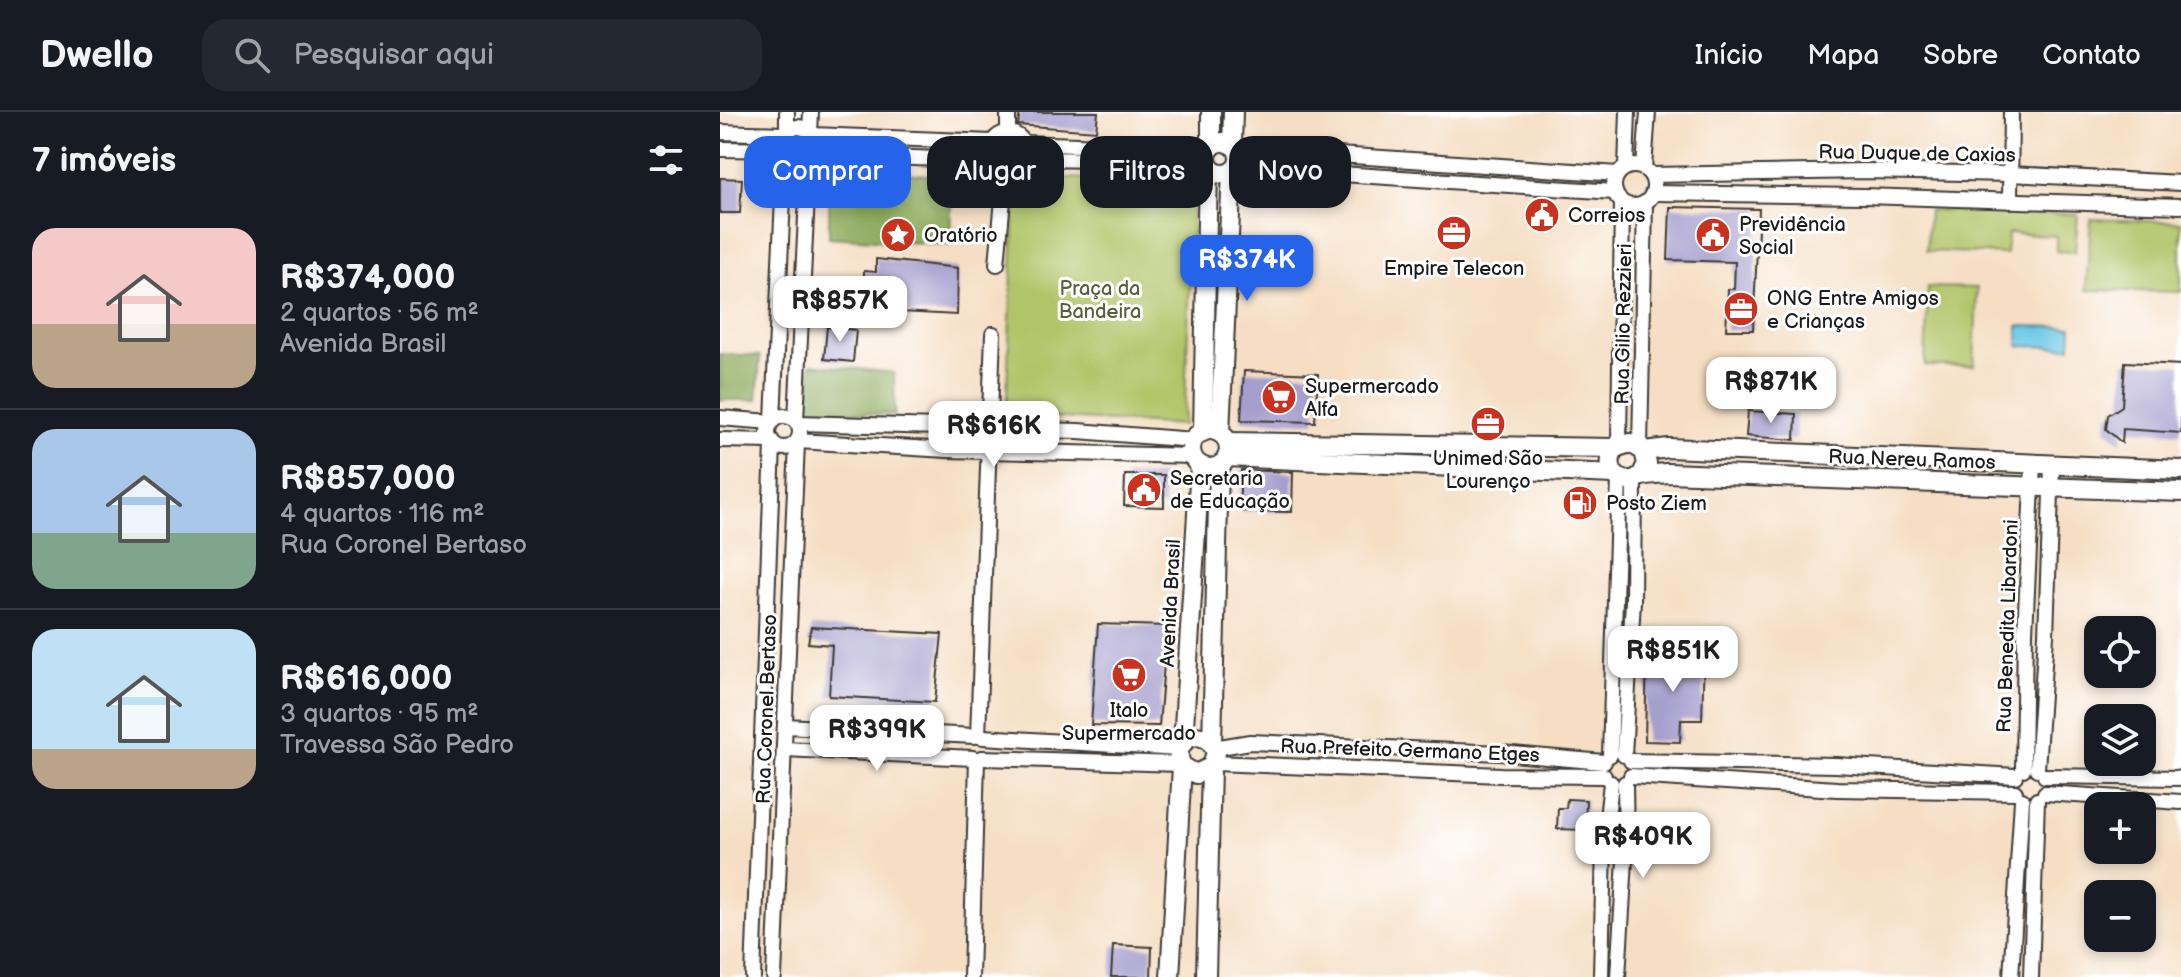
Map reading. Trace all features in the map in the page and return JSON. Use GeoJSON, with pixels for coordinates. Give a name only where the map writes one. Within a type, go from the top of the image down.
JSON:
{"type":"FeatureCollection","features":[{"type":"Feature","properties":{"kind":"main road","name":"Avenida Brasil"},"geometry":{"type":"LineString","coordinates":[[1209,136],[1211,112]]}},
{"type":"Feature","properties":{"kind":"main road","name":"Avenida Brasil"},"geometry":{"type":"LineString","coordinates":[[1233,112],[1234,136]]}},
{"type":"Feature","properties":{"kind":"main road"},"geometry":{"type":"LineString","coordinates":[[1213,151],[1223,142],[1229,151]]}},
{"type":"Feature","properties":{"kind":"main road"},"geometry":{"type":"LineString","coordinates":[[1213,165],[1218,174],[1229,163]]}},
{"type":"Feature","properties":{"kind":"main road","name":"Avenida Brasil"},"geometry":{"type":"LineString","coordinates":[[1206,977],[1213,755],[1209,208]]}},
{"type":"Feature","properties":{"kind":"main road","name":"Avenida Brasil"},"geometry":{"type":"LineString","coordinates":[[1170,977],[1181,755],[1211,449],[1230,208]]}},
{"type":"Feature","properties":{"kind":"main road"},"geometry":{"type":"LineString","coordinates":[[1630,443],[1642,449],[1647,464],[1627,477],[1609,461],[1617,447],[1630,443]]}},
{"type":"Feature","properties":{"kind":"main road","name":"Rua Nereu Ramos"},"geometry":{"type":"LineString","coordinates":[[1211,449],[1617,447]]}},
{"type":"Feature","properties":{"kind":"main road","name":"Rua Nereu Ramos"},"geometry":{"type":"LineString","coordinates":[[1211,449],[1627,477],[1667,473],[2181,492]]}},
{"type":"Feature","properties":{"kind":"main road","name":"Rua Nereu Ramos"},"geometry":{"type":"LineString","coordinates":[[1642,449],[2181,470]]}},
{"type":"Feature","properties":{"kind":"main road"},"geometry":{"type":"LineString","coordinates":[[1197,736],[1213,755],[1196,774],[1181,755],[1197,736]]}},
{"type":"Feature","properties":{"kind":"street"},"geometry":{"type":"LineString","coordinates":[[785,136],[787,112]]}},
{"type":"Feature","properties":{"kind":"street"},"geometry":{"type":"LineString","coordinates":[[811,112],[811,134]]}},
{"type":"Feature","properties":{"kind":"street"},"geometry":{"type":"LineString","coordinates":[[1008,112],[1008,133]]}},
{"type":"Feature","properties":{"kind":"street"},"geometry":{"type":"LineString","coordinates":[[1619,197],[1628,112]]}},
{"type":"Feature","properties":{"kind":"street"},"geometry":{"type":"LineString","coordinates":[[1648,112],[1649,198]]}},
{"type":"Feature","properties":{"kind":"street"},"geometry":{"type":"LineString","coordinates":[[2010,201],[2011,112]]}},
{"type":"Feature","properties":{"kind":"street"},"geometry":{"type":"LineString","coordinates":[[720,132],[786,133],[799,127],[811,134],[927,147]]}},
{"type":"Feature","properties":{"kind":"street"},"geometry":{"type":"LineString","coordinates":[[999,136],[1008,133],[1017,136]]}},
{"type":"Feature","properties":{"kind":"street"},"geometry":{"type":"LineString","coordinates":[[720,149],[744,150]]}},
{"type":"Feature","properties":{"kind":"street"},"geometry":{"type":"LineString","coordinates":[[1351,162],[1622,170],[1635,165],[1648,172]]}},
{"type":"Feature","properties":{"kind":"street"},"geometry":{"type":"LineString","coordinates":[[1351,170],[1619,197],[1634,206],[1649,198],[1864,196],[2181,206]]}},
{"type":"Feature","properties":{"kind":"street"},"geometry":{"type":"LineString","coordinates":[[1864,196],[1866,171]]}},
{"type":"Feature","properties":{"kind":"street","name":"Rua Duque de Caxias"},"geometry":{"type":"LineString","coordinates":[[1648,172],[1866,171],[2011,174],[2181,183]]}},
{"type":"Feature","properties":{"kind":"street","name":"Rua Gilio Rezzieri"},"geometry":{"type":"LineString","coordinates":[[1617,447],[1619,197]]}},
{"type":"Feature","properties":{"kind":"street","name":"Rua Gilio Rezzieri"},"geometry":{"type":"LineString","coordinates":[[1642,449],[1649,198]]}},
{"type":"Feature","properties":{"kind":"street"},"geometry":{"type":"LineString","coordinates":[[772,442],[768,434],[772,421],[781,208]]}},
{"type":"Feature","properties":{"kind":"street"},"geometry":{"type":"LineString","coordinates":[[720,440],[772,442],[788,448],[797,442],[801,433],[797,421],[807,208]]}},
{"type":"Feature","properties":{"kind":"street"},"geometry":{"type":"LineString","coordinates":[[997,208],[997,264]]}},
{"type":"Feature","properties":{"kind":"street"},"geometry":{"type":"LineString","coordinates":[[977,759],[989,748],[978,736],[993,334]]}},
{"type":"Feature","properties":{"kind":"street"},"geometry":{"type":"LineString","coordinates":[[720,418],[772,421],[786,415],[797,421]]}},
{"type":"Feature","properties":{"kind":"street","name":"Rua Nereu Ramos"},"geometry":{"type":"LineString","coordinates":[[797,421],[1078,431],[1211,449]]}},
{"type":"Feature","properties":{"kind":"street"},"geometry":{"type":"LineString","coordinates":[[1075,453],[1078,431]]}},
{"type":"Feature","properties":{"kind":"street","name":"Rua Coronel Bertaso"},"geometry":{"type":"LineString","coordinates":[[753,977],[772,442]]}},
{"type":"Feature","properties":{"kind":"street","name":"Rua Nereu Ramos"},"geometry":{"type":"LineString","coordinates":[[797,442],[1075,453],[1211,449]]}},
{"type":"Feature","properties":{"kind":"street","name":"Rua Coronel Bertaso"},"geometry":{"type":"LineString","coordinates":[[774,977],[797,442]]}},
{"type":"Feature","properties":{"kind":"street","name":"Rua Benedita Libardoni"},"geometry":{"type":"LineString","coordinates":[[2030,773],[2025,633],[2033,464]]}},
{"type":"Feature","properties":{"kind":"street","name":"Rua Benedita Libardoni"},"geometry":{"type":"LineString","coordinates":[[2030,773],[2046,635],[2052,465]]}},
{"type":"Feature","properties":{"kind":"street"},"geometry":{"type":"LineString","coordinates":[[1601,977],[1604,844],[1617,769],[1627,477]]}},
{"type":"Feature","properties":{"kind":"street"},"geometry":{"type":"LineString","coordinates":[[767,585],[791,587]]}},
{"type":"Feature","properties":{"kind":"street"},"geometry":{"type":"LineString","coordinates":[[2025,633],[2046,635]]}},
{"type":"Feature","properties":{"kind":"street"},"geometry":{"type":"LineString","coordinates":[[785,726],[978,736],[1181,755]]}},
{"type":"Feature","properties":{"kind":"street","name":"Rua Prefeito Germano Etges"},"geometry":{"type":"LineString","coordinates":[[1213,755],[1250,742],[1501,753],[1617,769],[1837,789],[2084,798]]}},
{"type":"Feature","properties":{"kind":"street"},"geometry":{"type":"LineString","coordinates":[[784,749],[977,759],[1181,755]]}},
{"type":"Feature","properties":{"kind":"street"},"geometry":{"type":"LineString","coordinates":[[1501,753],[1501,775]]}},
{"type":"Feature","properties":{"kind":"street","name":"Rua Prefeito Germano Etges"},"geometry":{"type":"LineString","coordinates":[[1213,755],[1501,775],[1617,769],[1836,765],[2084,774]]}},
{"type":"Feature","properties":{"kind":"street"},"geometry":{"type":"LineString","coordinates":[[971,977],[977,759]]}},
{"type":"Feature","properties":{"kind":"street"},"geometry":{"type":"LineString","coordinates":[[1836,765],[1837,789]]}},
{"type":"Feature","properties":{"kind":"street"},"geometry":{"type":"LineString","coordinates":[[1617,769],[1626,843],[1618,977]]}},
{"type":"Feature","properties":{"kind":"street"},"geometry":{"type":"LineString","coordinates":[[2030,773],[2031,977]]}},
{"type":"Feature","properties":{"kind":"street"},"geometry":{"type":"LineString","coordinates":[[2011,977],[2030,773]]}},
{"type":"Feature","properties":{"kind":"street"},"geometry":{"type":"LineString","coordinates":[[2156,776],[2156,792]]}},
{"type":"Feature","properties":{"kind":"street","name":"Rua Prefeito Germano Etges"},"geometry":{"type":"LineString","coordinates":[[2156,776],[2181,778]]}},
{"type":"Feature","properties":{"kind":"street","name":"Rua Prefeito Germano Etges"},"geometry":{"type":"LineString","coordinates":[[2156,801],[2181,802]]}},
{"type":"Feature","properties":{"kind":"street"},"geometry":{"type":"LineString","coordinates":[[1604,844],[1626,843]]}},
{"type":"Feature","properties":{"kind":"street"},"geometry":{"type":"LineString","coordinates":[[754,904],[778,905]]}},
{"type":"Feature","properties":{"kind":"green space"},"geometry":{"type":"Polygon","coordinates":[[[911,174],[927,175],[927,208],[951,208],[950,245],[829,237],[829,208],[911,208],[911,174]]]}},
{"type":"Feature","properties":{"kind":"green space","name":"Praça da Bandeira"},"geometry":{"type":"Polygon","coordinates":[[[1064,178],[1080,179],[1080,208],[1193,208],[1184,425],[1006,415],[1015,208],[1064,208],[1064,178]]]}},
{"type":"Feature","properties":{"kind":"green space"},"geometry":{"type":"Polygon","coordinates":[[[1929,210],[2078,214],[2075,252],[2056,251],[2056,236],[2008,233],[2006,254],[1926,251],[1929,210]]]}},
{"type":"Feature","properties":{"kind":"green space"},"geometry":{"type":"Polygon","coordinates":[[[2091,219],[2181,222],[2181,292],[2086,290],[2091,219]]]}},
{"type":"Feature","properties":{"kind":"green space"},"geometry":{"type":"Polygon","coordinates":[[[1928,287],[1977,288],[1974,366],[1925,366],[1928,287]]]}},
{"type":"Feature","properties":{"kind":"green space"},"geometry":{"type":"Polygon","coordinates":[[[720,354],[760,356],[757,400],[720,400],[720,354]]]}},
{"type":"Feature","properties":{"kind":"green space"},"geometry":{"type":"Polygon","coordinates":[[[811,364],[894,373],[895,415],[809,410],[811,364]]]}},
{"type":"Feature","properties":{"kind":"water"},"geometry":{"type":"Polygon","coordinates":[[[2018,326],[2072,327],[2071,347],[2018,346],[2018,326]]]}},
{"type":"Feature","properties":{"kind":"building"},"geometry":{"type":"Polygon","coordinates":[[[1020,112],[1098,112],[1096,131],[1018,125],[1020,112]]]}},
{"type":"Feature","properties":{"kind":"building"},"geometry":{"type":"Polygon","coordinates":[[[720,178],[742,179],[740,213],[720,213],[720,178]]]}},
{"type":"Feature","properties":{"kind":"building","name":"Previdência Social"},"geometry":{"type":"Polygon","coordinates":[[[1670,207],[1759,209],[1753,330],[1726,330],[1728,289],[1734,289],[1735,262],[1668,260],[1670,207]]]}},
{"type":"Feature","properties":{"kind":"building"},"geometry":{"type":"Polygon","coordinates":[[[876,259],[958,268],[957,315],[900,312],[891,326],[854,323],[852,304],[841,303],[834,287],[846,278],[864,279],[864,271],[876,272],[876,259]]]}},
{"type":"Feature","properties":{"kind":"building"},"geometry":{"type":"Polygon","coordinates":[[[827,327],[856,330],[853,362],[824,359],[827,327]]]}},
{"type":"Feature","properties":{"kind":"building"},"geometry":{"type":"Polygon","coordinates":[[[2125,362],[2181,365],[2181,433],[2123,429],[2122,443],[2106,429],[2108,415],[2122,406],[2125,362]]]}},
{"type":"Feature","properties":{"kind":"building","name":"Supermercado Alfa"},"geometry":{"type":"Polygon","coordinates":[[[1244,371],[1318,374],[1315,422],[1241,420],[1244,371]]]}},
{"type":"Feature","properties":{"kind":"building"},"geometry":{"type":"Polygon","coordinates":[[[1748,411],[1796,414],[1795,440],[1746,436],[1748,411]]]}},
{"type":"Feature","properties":{"kind":"building"},"geometry":{"type":"Polygon","coordinates":[[[1241,470],[1293,472],[1292,512],[1239,511],[1241,470]]]}},
{"type":"Feature","properties":{"kind":"building","name":"Secretaria de Educação"},"geometry":{"type":"Polygon","coordinates":[[[1125,475],[1164,475],[1164,507],[1124,506],[1125,475]]]}},
{"type":"Feature","properties":{"kind":"building","name":"Italo Supermercado"},"geometry":{"type":"Polygon","coordinates":[[[1098,624],[1167,626],[1159,726],[1091,725],[1098,624]]]}},
{"type":"Feature","properties":{"kind":"building"},"geometry":{"type":"Polygon","coordinates":[[[811,627],[942,634],[935,702],[829,696],[832,645],[808,643],[811,627]]]}},
{"type":"Feature","properties":{"kind":"building"},"geometry":{"type":"Polygon","coordinates":[[[1647,653],[1704,655],[1702,720],[1681,720],[1680,742],[1645,741],[1647,653]]]}},
{"type":"Feature","properties":{"kind":"building"},"geometry":{"type":"Polygon","coordinates":[[[1567,799],[1586,800],[1585,830],[1557,829],[1558,808],[1566,808],[1567,799]]]}},
{"type":"Feature","properties":{"kind":"building"},"geometry":{"type":"Polygon","coordinates":[[[1113,945],[1152,947],[1151,977],[1111,977],[1113,945]]]}},
{"type":"Feature","properties":{"kind":"place","name":"Correios"},"geometry":{"type":"Point","coordinates":[1542,215]}},
{"type":"Feature","properties":{"kind":"place","name":"Empire Telecon"},"geometry":{"type":"Point","coordinates":[1454,233]}},
{"type":"Feature","properties":{"kind":"place","name":"Oratório"},"geometry":{"type":"Point","coordinates":[898,235]}},
{"type":"Feature","properties":{"kind":"place","name":"Previdência Social"},"geometry":{"type":"Point","coordinates":[1713,235]}},
{"type":"Feature","properties":{"kind":"place","name":"ONG Entre Amigos e Crianças"},"geometry":{"type":"Point","coordinates":[1741,309]}},
{"type":"Feature","properties":{"kind":"place","name":"Supermercado Alfa"},"geometry":{"type":"Point","coordinates":[1279,397]}},
{"type":"Feature","properties":{"kind":"place","name":"Unimed São Lourenço"},"geometry":{"type":"Point","coordinates":[1488,424]}},
{"type":"Feature","properties":{"kind":"place","name":"Secretaria de Educação"},"geometry":{"type":"Point","coordinates":[1144,490]}},
{"type":"Feature","properties":{"kind":"place","name":"Posto Ziem"},"geometry":{"type":"Point","coordinates":[1580,503]}},
{"type":"Feature","properties":{"kind":"place","name":"Italo Supermercado"},"geometry":{"type":"Point","coordinates":[1129,675]}}]}
